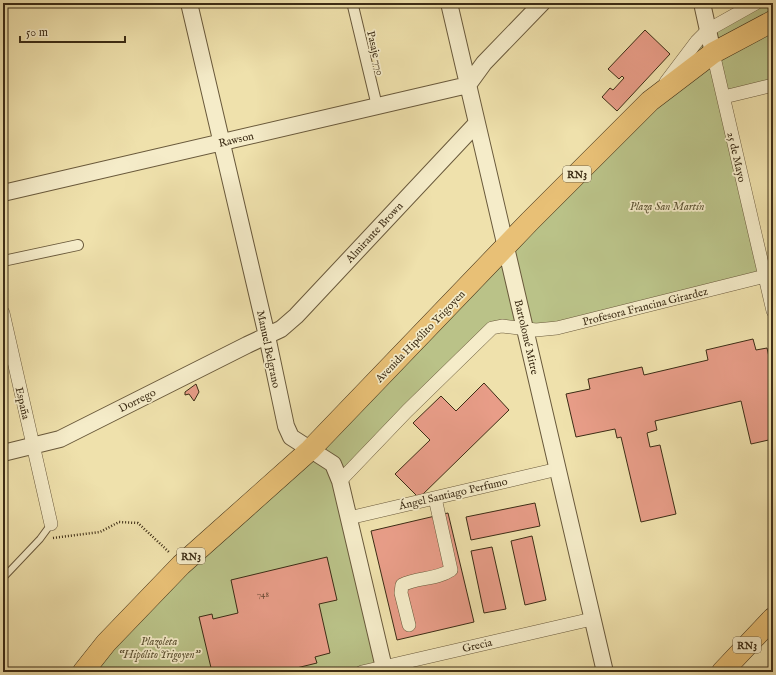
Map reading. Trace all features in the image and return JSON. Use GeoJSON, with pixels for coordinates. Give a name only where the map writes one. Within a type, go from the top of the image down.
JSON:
{"type":"FeatureCollection","features":[{"type":"Feature","properties":{"kind":"highway","name":"Avenida Hipólito Yrigoyen"},"geometry":{"type":"LineString","coordinates":[[83,672],[106,643],[181,565],[310,450],[506,247],[650,102],[713,53],[773,21]]}},
{"type":"Feature","properties":{"kind":"highway","name":"RN3"},"geometry":{"type":"LineString","coordinates":[[722,672],[773,618]]}},
{"type":"Feature","properties":{"kind":"street","name":"Manuel Belgrano"},"geometry":{"type":"LineString","coordinates":[[189,3],[267,336],[286,426],[291,437],[333,464],[340,481],[384,669]]}},
{"type":"Feature","properties":{"kind":"street","name":"Bartolomé Mitre"},"geometry":{"type":"LineString","coordinates":[[449,3],[605,672]]}},
{"type":"Feature","properties":{"kind":"street"},"geometry":{"type":"LineString","coordinates":[[468,85],[484,63],[542,3]]}},
{"type":"Feature","properties":{"kind":"street","name":"25 de Mayo"},"geometry":{"type":"LineString","coordinates":[[702,3],[773,311]]}},
{"type":"Feature","properties":{"kind":"street"},"geometry":{"type":"LineString","coordinates":[[650,102],[697,41],[708,30],[756,3]]}},
{"type":"Feature","properties":{"kind":"street","name":"Pasaje 770"},"geometry":{"type":"LineString","coordinates":[[353,6],[377,106]]}},
{"type":"Feature","properties":{"kind":"street","name":"Rawson"},"geometry":{"type":"LineString","coordinates":[[3,193],[468,85]]}},
{"type":"Feature","properties":{"kind":"street"},"geometry":{"type":"LineString","coordinates":[[724,97],[773,85]]}},
{"type":"Feature","properties":{"kind":"street","name":"Almirante Brown"},"geometry":{"type":"LineString","coordinates":[[267,336],[281,329],[296,316],[477,123]]}},
{"type":"Feature","properties":{"kind":"street"},"geometry":{"type":"LineString","coordinates":[[3,261],[78,245]]}},
{"type":"Feature","properties":{"kind":"street","name":"Profesora Francina Girardez"},"geometry":{"type":"LineString","coordinates":[[340,481],[407,411],[492,328],[502,326],[536,330],[557,328],[765,276]]}},
{"type":"Feature","properties":{"kind":"street","name":"España"},"geometry":{"type":"LineString","coordinates":[[3,313],[51,524]]}},
{"type":"Feature","properties":{"kind":"street","name":"Dorrego"},"geometry":{"type":"LineString","coordinates":[[3,453],[60,439],[247,344],[267,336]]}},
{"type":"Feature","properties":{"kind":"street","name":"Ángel Santiago Perfumo"},"geometry":{"type":"LineString","coordinates":[[349,518],[558,469]]}},
{"type":"Feature","properties":{"kind":"street"},"geometry":{"type":"LineString","coordinates":[[409,625],[401,593],[402,585],[410,581],[443,575],[451,570],[435,498]]}},
{"type":"Feature","properties":{"kind":"street","name":"Grecia"},"geometry":{"type":"LineString","coordinates":[[362,672],[384,669],[592,619]]}},
{"type":"Feature","properties":{"kind":"lane"},"geometry":{"type":"LineString","coordinates":[[3,578],[40,539],[51,524]]}},
{"type":"Feature","properties":{"kind":"path"},"geometry":{"type":"LineString","coordinates":[[40,539],[74,537],[100,532],[119,522],[138,523],[181,565]]}},
{"type":"Feature","properties":{"kind":"green space"},"geometry":{"type":"Polygon","coordinates":[[[756,3],[773,3],[773,85],[724,97],[765,276],[557,328],[502,326],[341,481],[384,667],[362,672],[83,672],[506,247],[697,41],[756,3]]]}},
{"type":"Feature","properties":{"kind":"building"},"geometry":{"type":"Polygon","coordinates":[[[645,30],[670,54],[617,111],[602,97],[610,88],[613,90],[624,78],[622,76],[619,79],[608,69],[645,30]]]}},
{"type":"Feature","properties":{"kind":"building"},"geometry":{"type":"Polygon","coordinates":[[[753,339],[756,350],[767,348],[773,375],[773,439],[751,444],[741,401],[655,421],[657,430],[647,433],[650,447],[660,445],[676,514],[641,522],[621,437],[617,438],[615,429],[576,437],[566,394],[590,389],[588,379],[642,367],[644,375],[708,360],[706,350],[753,339]]]}},
{"type":"Feature","properties":{"kind":"building"},"geometry":{"type":"Polygon","coordinates":[[[484,383],[509,410],[419,498],[395,474],[430,440],[413,423],[441,396],[456,411],[484,383]]]}},
{"type":"Feature","properties":{"kind":"building"},"geometry":{"type":"Polygon","coordinates":[[[196,384],[199,392],[194,401],[189,394],[185,395],[185,392],[196,384]]]}},
{"type":"Feature","properties":{"kind":"building"},"geometry":{"type":"Polygon","coordinates":[[[535,503],[540,526],[471,540],[466,517],[535,503]]]}},
{"type":"Feature","properties":{"kind":"building"},"geometry":{"type":"Polygon","coordinates":[[[448,513],[474,622],[397,640],[371,531],[448,513]]]}},
{"type":"Feature","properties":{"kind":"building"},"geometry":{"type":"Polygon","coordinates":[[[532,536],[546,600],[525,605],[511,541],[532,536]]]}},
{"type":"Feature","properties":{"kind":"building"},"geometry":{"type":"Polygon","coordinates":[[[492,547],[506,609],[484,613],[471,551],[492,547]]]}},
{"type":"Feature","properties":{"kind":"building"},"geometry":{"type":"Polygon","coordinates":[[[327,557],[337,600],[319,604],[330,653],[315,657],[317,663],[280,672],[221,672],[221,670],[212,672],[199,617],[212,614],[213,619],[238,613],[231,580],[327,557]]]}},
{"type":"Feature","properties":{"kind":"park label","name":"Plaza San Martín"},"geometry":{"type":"Point","coordinates":[667,206]}},
{"type":"Feature","properties":{"kind":"park label","name":"Plazoleta “Hipólito Yrigoyen”"},"geometry":{"type":"Point","coordinates":[159,647]}}]}
